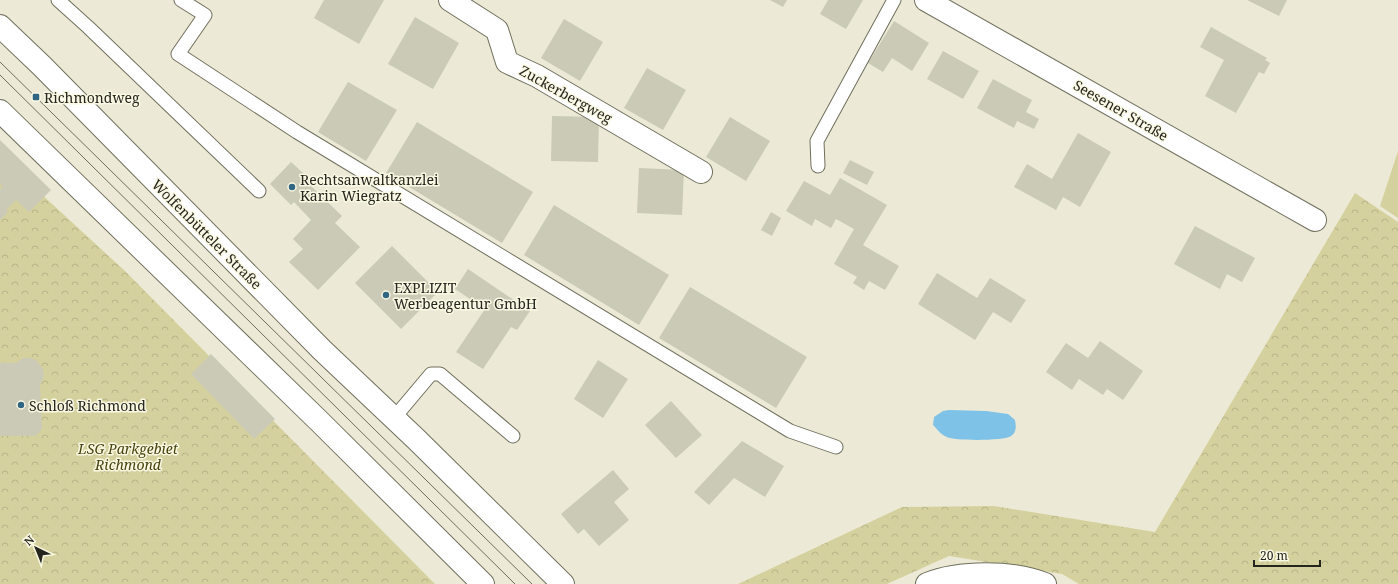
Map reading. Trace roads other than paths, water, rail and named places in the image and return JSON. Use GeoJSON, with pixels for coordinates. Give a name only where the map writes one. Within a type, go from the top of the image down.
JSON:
{"type":"FeatureCollection","features":[{"type":"Feature","properties":{"kind":"main road","name":"Zuckerbergweg"},"geometry":{"type":"LineString","coordinates":[[450,0],[497,30],[507,62],[537,76],[701,172]]}},
{"type":"Feature","properties":{"kind":"main road","name":"Seesener Straße"},"geometry":{"type":"LineString","coordinates":[[926,0],[1315,220]]}},
{"type":"Feature","properties":{"kind":"main road","name":"Wolfenbütteler Straße"},"geometry":{"type":"LineString","coordinates":[[0,26],[42,66],[318,345],[563,584]]}},
{"type":"Feature","properties":{"kind":"main road"},"geometry":{"type":"LineString","coordinates":[[0,111],[320,422],[483,584]]}},
{"type":"Feature","properties":{"kind":"main road"},"geometry":{"type":"LineString","coordinates":[[927,584],[960,576],[987,574],[1020,577],[1045,584]]}},
{"type":"Feature","properties":{"kind":"lane"},"geometry":{"type":"LineString","coordinates":[[58,0],[94,32],[259,191]]}},
{"type":"Feature","properties":{"kind":"lane"},"geometry":{"type":"LineString","coordinates":[[181,0],[205,15],[178,54],[297,132],[790,431],[836,447]]}},
{"type":"Feature","properties":{"kind":"lane"},"geometry":{"type":"LineString","coordinates":[[818,166],[817,141],[894,0]]}},
{"type":"Feature","properties":{"kind":"lane"},"geometry":{"type":"LineString","coordinates":[[394,418],[425,380],[432,374],[440,374],[513,436]]}},
{"type":"Feature","properties":{"kind":"water"},"geometry":{"type":"Polygon","coordinates":[[[943,411],[986,411],[1008,414],[1015,420],[1015,431],[1007,438],[990,440],[969,440],[947,437],[933,425],[934,417],[943,411]]]}},
{"type":"Feature","properties":{"kind":"tram line"},"geometry":{"type":"LineString","coordinates":[[0,62],[532,584]]}},
{"type":"Feature","properties":{"kind":"tram line"},"geometry":{"type":"LineString","coordinates":[[0,75],[515,584]]}},
{"type":"Feature","properties":{"kind":"place","name":"Richmondweg"},"geometry":{"type":"Point","coordinates":[36,97]}},
{"type":"Feature","properties":{"kind":"place","name":"Rechtsanwaltkanzlei Karin Wiegratz"},"geometry":{"type":"Point","coordinates":[292,187]}},
{"type":"Feature","properties":{"kind":"place","name":"EXPLIZIT Werbeagentur GmbH"},"geometry":{"type":"Point","coordinates":[386,295]}},
{"type":"Feature","properties":{"kind":"place","name":"Schloß Richmond"},"geometry":{"type":"Point","coordinates":[21,405]}},
{"type":"Feature","properties":{"kind":"park label","name":"LSG Parkgebiet Richmond"},"geometry":{"type":"Point","coordinates":[128,456]}}]}
